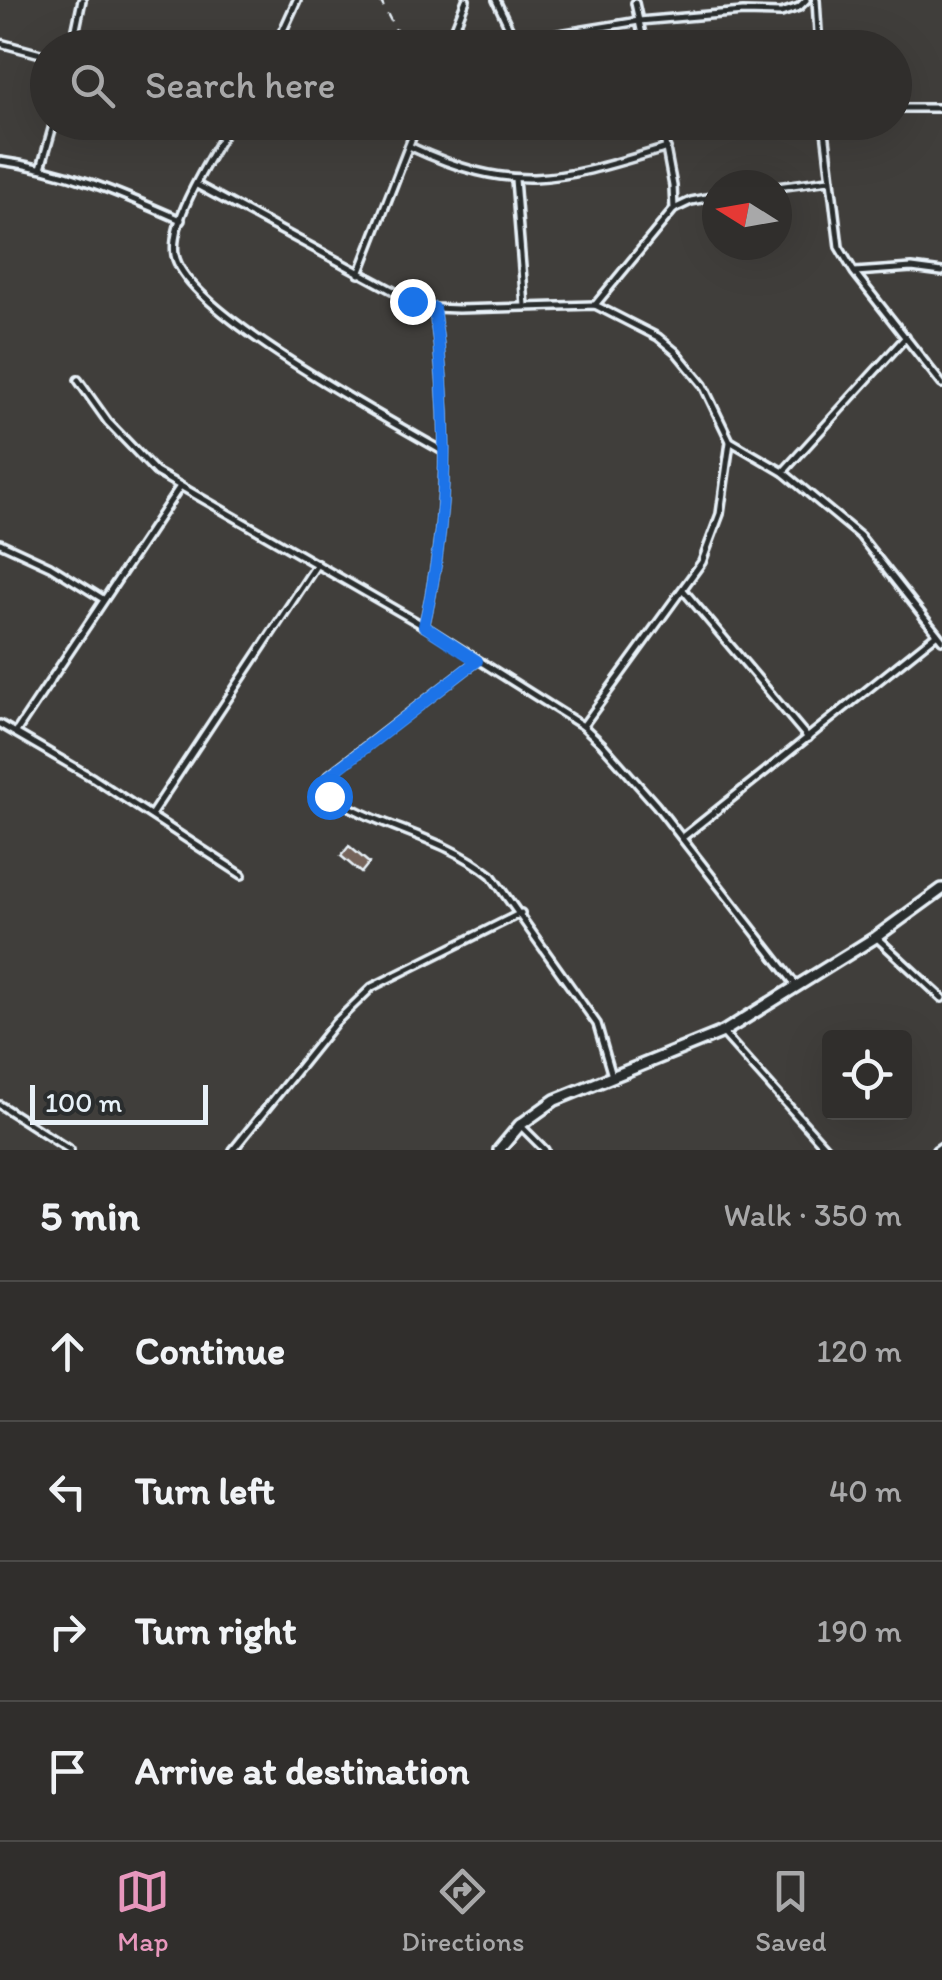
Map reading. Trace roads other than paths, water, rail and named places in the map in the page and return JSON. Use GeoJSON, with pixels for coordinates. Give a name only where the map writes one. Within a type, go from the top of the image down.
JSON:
{"type":"FeatureCollection","features":[{"type":"Feature","properties":{"kind":"street"},"geometry":{"type":"LineString","coordinates":[[499,1150],[520,1125],[555,1100],[723,1032],[798,988],[942,889]]}},
{"type":"Feature","properties":{"kind":"lane"},"geometry":{"type":"LineString","coordinates":[[76,30],[82,0]]}},
{"type":"Feature","properties":{"kind":"lane"},"geometry":{"type":"LineString","coordinates":[[283,30],[297,0]]}},
{"type":"Feature","properties":{"kind":"lane"},"geometry":{"type":"LineString","coordinates":[[454,30],[466,0]]}},
{"type":"Feature","properties":{"kind":"lane"},"geometry":{"type":"LineString","coordinates":[[496,0],[510,30]]}},
{"type":"Feature","properties":{"kind":"lane"},"geometry":{"type":"LineString","coordinates":[[584,30],[730,13],[781,13],[806,0]]}},
{"type":"Feature","properties":{"kind":"lane"},"geometry":{"type":"LineString","coordinates":[[816,0],[818,30]]}},
{"type":"Feature","properties":{"kind":"lane"},"geometry":{"type":"LineString","coordinates":[[635,3],[641,30]]}},
{"type":"Feature","properties":{"kind":"lane"},"geometry":{"type":"LineString","coordinates":[[0,43],[30,51]]}},
{"type":"Feature","properties":{"kind":"lane"},"geometry":{"type":"LineString","coordinates":[[912,108],[942,108]]}},
{"type":"Feature","properties":{"kind":"lane"},"geometry":{"type":"LineString","coordinates":[[41,168],[49,140]]}},
{"type":"Feature","properties":{"kind":"lane"},"geometry":{"type":"LineString","coordinates":[[221,140],[181,220],[174,244],[176,260],[204,296],[261,341],[444,452]]}},
{"type":"Feature","properties":{"kind":"lane"},"geometry":{"type":"LineString","coordinates":[[359,274],[410,140]]}},
{"type":"Feature","properties":{"kind":"lane"},"geometry":{"type":"LineString","coordinates":[[665,140],[674,209]]}},
{"type":"Feature","properties":{"kind":"lane"},"geometry":{"type":"LineString","coordinates":[[826,140],[839,246],[854,272],[940,378]]}},
{"type":"Feature","properties":{"kind":"lane"},"geometry":{"type":"LineString","coordinates":[[408,146],[472,171],[515,179],[546,179],[585,172],[667,148]]}},
{"type":"Feature","properties":{"kind":"lane"},"geometry":{"type":"LineString","coordinates":[[0,161],[92,182],[181,220]]}},
{"type":"Feature","properties":{"kind":"lane"},"geometry":{"type":"LineString","coordinates":[[515,179],[525,306]]}},
{"type":"Feature","properties":{"kind":"lane"},"geometry":{"type":"LineString","coordinates":[[792,184],[829,180]]}},
{"type":"Feature","properties":{"kind":"lane"},"geometry":{"type":"LineString","coordinates":[[197,184],[359,274],[434,308],[595,305],[642,328],[676,352],[703,385],[730,441],[716,527],[702,562],[684,590],[583,726]]}},
{"type":"Feature","properties":{"kind":"lane"},"geometry":{"type":"LineString","coordinates":[[595,305],[674,209],[702,199]]}},
{"type":"Feature","properties":{"kind":"lane"},"geometry":{"type":"LineString","coordinates":[[854,272],[912,268],[942,272]]}},
{"type":"Feature","properties":{"kind":"lane"},"geometry":{"type":"LineString","coordinates":[[424,626],[439,546],[444,452],[442,375],[434,308]]}},
{"type":"Feature","properties":{"kind":"lane"},"geometry":{"type":"LineString","coordinates":[[783,472],[906,336]]}},
{"type":"Feature","properties":{"kind":"lane"},"geometry":{"type":"LineString","coordinates":[[78,380],[132,451],[179,488],[424,626],[583,726],[682,838],[798,988]]}},
{"type":"Feature","properties":{"kind":"lane"},"geometry":{"type":"LineString","coordinates":[[682,838],[940,637],[860,536],[783,472],[730,441]]}},
{"type":"Feature","properties":{"kind":"lane"},"geometry":{"type":"LineString","coordinates":[[16,732],[179,488]]}},
{"type":"Feature","properties":{"kind":"lane"},"geometry":{"type":"LineString","coordinates":[[0,543],[50,566],[103,599]]}},
{"type":"Feature","properties":{"kind":"lane"},"geometry":{"type":"LineString","coordinates":[[151,814],[318,564]]}},
{"type":"Feature","properties":{"kind":"lane"},"geometry":{"type":"LineString","coordinates":[[684,590],[808,738]]}},
{"type":"Feature","properties":{"kind":"lane"},"geometry":{"type":"LineString","coordinates":[[477,661],[329,776],[324,791],[468,856],[491,875],[597,1024],[612,1076]]}},
{"type":"Feature","properties":{"kind":"lane"},"geometry":{"type":"LineString","coordinates":[[0,724],[151,814],[242,875]]}},
{"type":"Feature","properties":{"kind":"lane"},"geometry":{"type":"LineString","coordinates":[[233,1150],[334,1023],[372,987],[521,913]]}},
{"type":"Feature","properties":{"kind":"lane"},"geometry":{"type":"LineString","coordinates":[[876,937],[942,998]]}},
{"type":"Feature","properties":{"kind":"lane"},"geometry":{"type":"LineString","coordinates":[[723,1032],[828,1150]]}},
{"type":"Feature","properties":{"kind":"lane"},"geometry":{"type":"LineString","coordinates":[[0,1105],[70,1150]]}},
{"type":"Feature","properties":{"kind":"lane"},"geometry":{"type":"LineString","coordinates":[[520,1125],[545,1150]]}}]}
